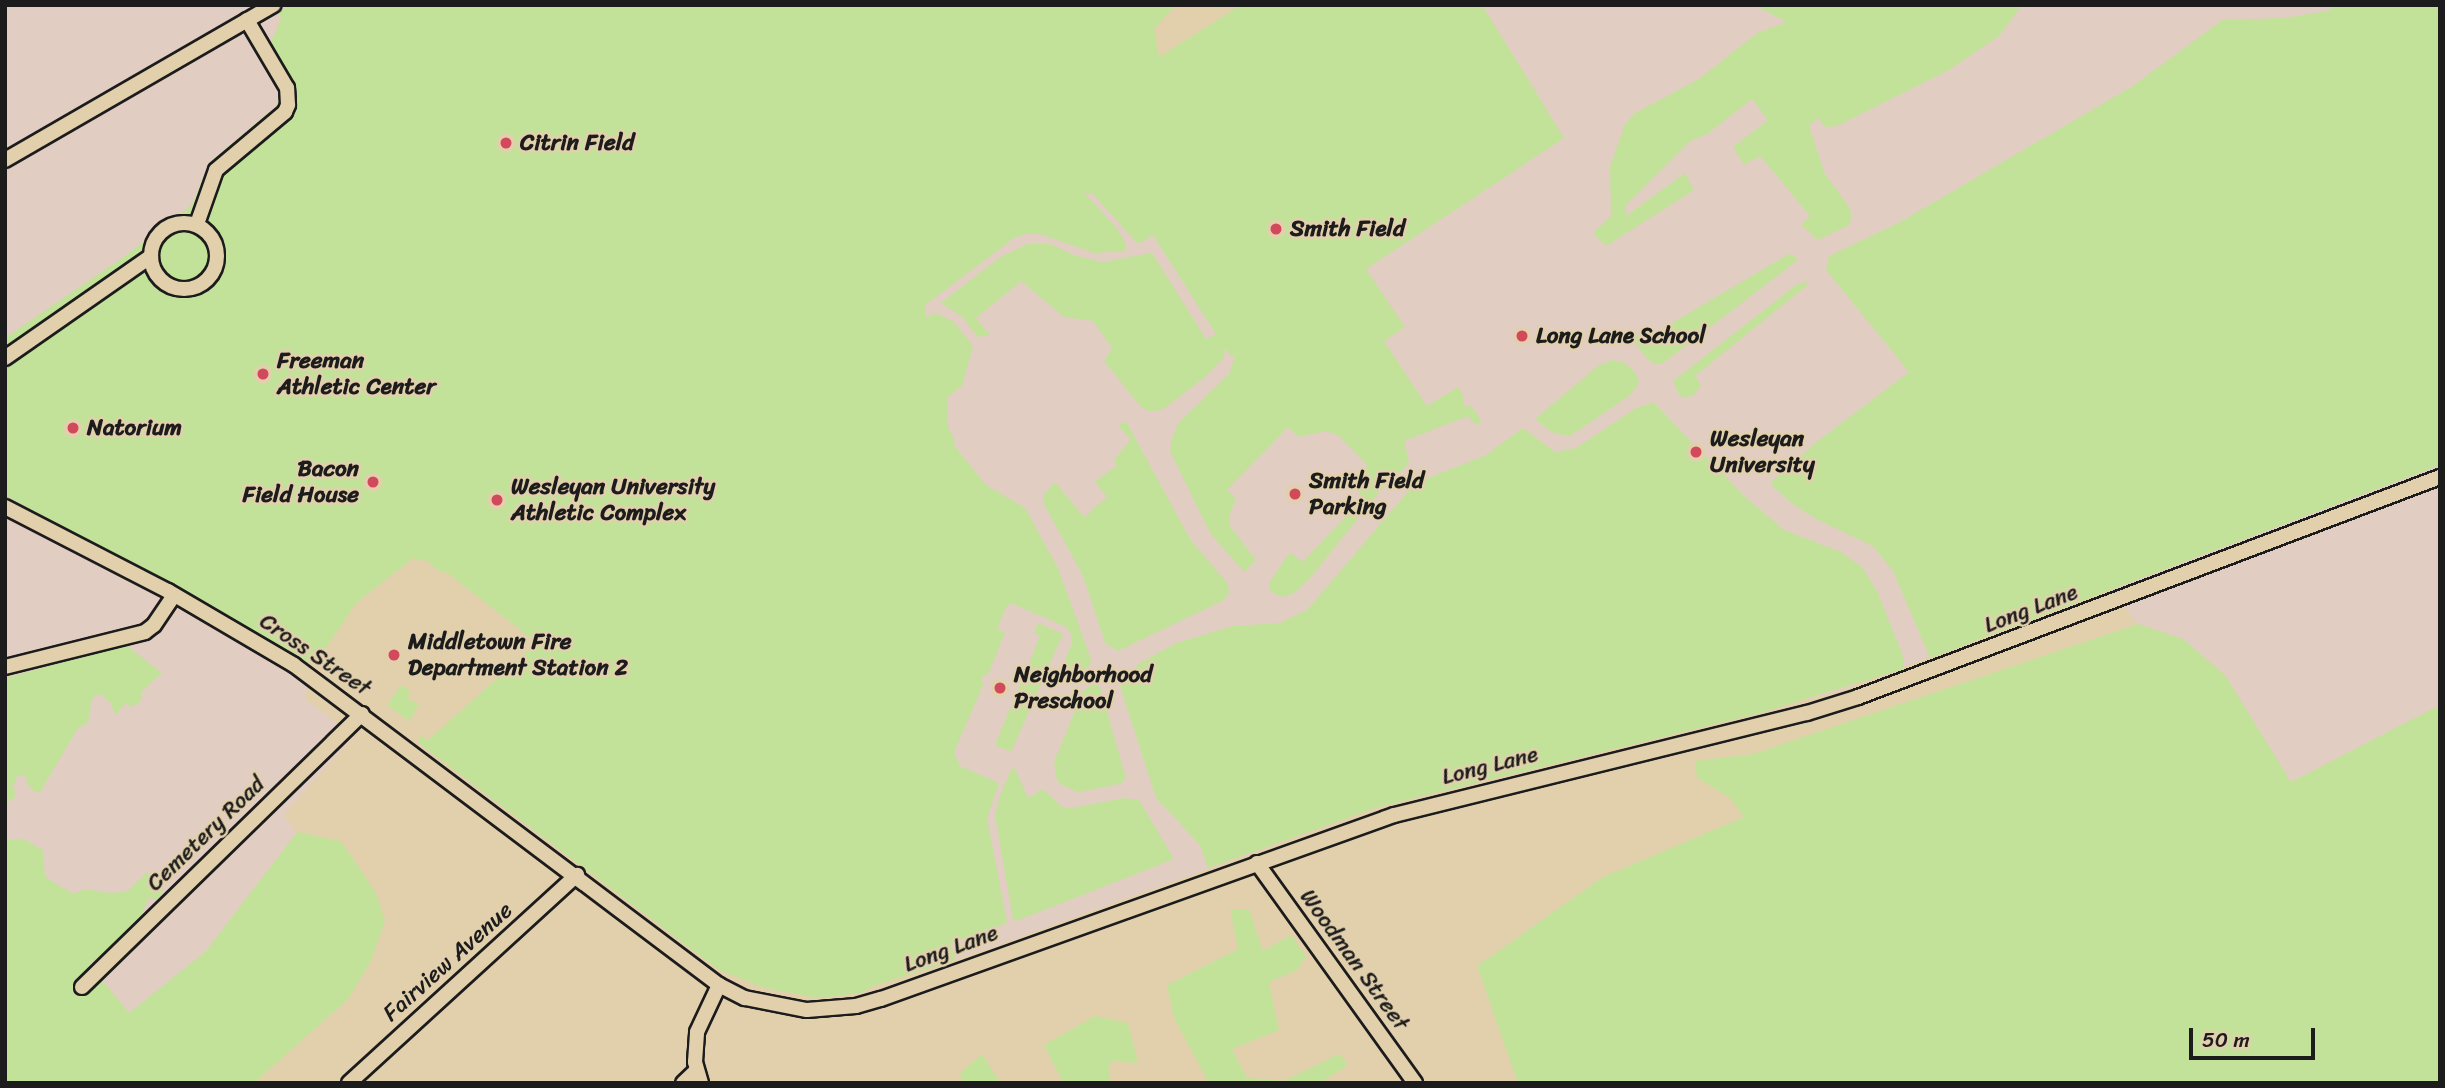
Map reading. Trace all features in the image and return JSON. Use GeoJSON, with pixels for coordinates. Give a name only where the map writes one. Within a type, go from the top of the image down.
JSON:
{"type":"FeatureCollection","features":[{"type":"Feature","properties":{"kind":"street"},"geometry":{"type":"LineString","coordinates":[[5,160],[272,5]]}},
{"type":"Feature","properties":{"kind":"street"},"geometry":{"type":"LineString","coordinates":[[197,224],[216,170],[285,112],[288,105],[287,88],[247,20]]}},
{"type":"Feature","properties":{"kind":"street"},"geometry":{"type":"LineString","coordinates":[[181,223],[197,224],[211,237],[217,255],[216,264],[206,281],[189,289],[170,286],[156,274],[151,256],[155,240],[166,228],[181,223]]}},
{"type":"Feature","properties":{"kind":"street"},"geometry":{"type":"LineString","coordinates":[[5,358],[151,256]]}},
{"type":"Feature","properties":{"kind":"street","name":"Long Lane"},"geometry":{"type":"LineString","coordinates":[[578,876],[719,985],[745,998],[807,1010],[856,1006],[1257,863],[1441,802],[1794,716],[1858,697],[2440,477]]}},
{"type":"Feature","properties":{"kind":"street","name":"Cross Street"},"geometry":{"type":"LineString","coordinates":[[5,507],[174,595],[294,665],[578,876]]}},
{"type":"Feature","properties":{"kind":"street"},"geometry":{"type":"LineString","coordinates":[[5,667],[145,632],[154,625],[174,595]]}},
{"type":"Feature","properties":{"kind":"street","name":"Cemetery Road"},"geometry":{"type":"LineString","coordinates":[[82,987],[362,714]]}},
{"type":"Feature","properties":{"kind":"street","name":"Woodman Street"},"geometry":{"type":"LineString","coordinates":[[1257,863],[1415,1083]]}},
{"type":"Feature","properties":{"kind":"street","name":"Fairview Avenue"},"geometry":{"type":"LineString","coordinates":[[349,1083],[578,876]]}},
{"type":"Feature","properties":{"kind":"street"},"geometry":{"type":"LineString","coordinates":[[683,1083],[699,1077],[697,1032],[719,985]]}},
{"type":"Feature","properties":{"kind":"shaded area"},"geometry":{"type":"Polygon","coordinates":[[[5,5],[291,5],[279,12],[281,19],[276,25],[286,74],[276,106],[209,163],[192,205],[122,258],[5,338],[5,5]]]}},
{"type":"Feature","properties":{"kind":"shaded area","name":"Wesleyan University"},"geometry":{"type":"Polygon","coordinates":[[[1482,5],[1754,5],[1787,22],[1999,36],[2022,5],[2440,5],[2440,705],[2291,782],[2225,675],[2183,639],[2138,624],[2110,589],[1836,692],[1378,807],[956,960],[949,943],[924,420],[925,298],[1109,167],[1564,138],[1482,5]]]}},
{"type":"Feature","properties":{"kind":"shaded area"},"geometry":{"type":"Polygon","coordinates":[[[5,495],[309,663],[305,699],[354,736],[283,815],[297,832],[206,951],[129,1014],[5,855],[5,495]]]}},
{"type":"Feature","properties":{"kind":"green space","name":"Wesleyan University Athletic Complex"},"geometry":{"type":"Polygon","coordinates":[[[291,5],[1176,5],[1154,29],[1159,57],[1241,5],[1482,5],[1564,138],[1366,269],[1405,327],[1384,341],[1427,406],[1458,387],[1463,395],[1463,405],[1472,407],[1482,422],[1474,424],[1468,416],[1404,441],[1409,463],[1381,490],[1310,578],[1294,593],[1282,597],[1270,591],[1269,583],[1287,556],[1292,553],[1302,562],[1364,498],[1354,488],[1365,476],[1367,465],[1338,435],[1326,431],[1299,437],[1288,427],[1227,490],[1236,499],[1230,514],[1230,526],[1256,560],[1244,572],[1210,533],[1170,451],[1179,422],[1229,374],[1236,354],[1232,357],[1225,348],[1224,357],[1205,377],[1162,410],[1149,411],[1141,407],[1104,361],[1112,348],[1093,321],[1064,317],[1021,281],[976,318],[990,335],[977,337],[963,317],[941,303],[999,258],[1027,244],[1050,244],[1074,255],[1102,262],[1152,253],[1206,339],[1216,334],[1153,235],[1138,244],[1093,194],[1084,192],[1119,231],[1125,243],[1125,251],[1094,253],[1040,234],[1026,234],[1014,238],[925,305],[925,318],[935,313],[953,321],[973,346],[962,386],[947,397],[948,427],[955,441],[953,444],[986,485],[1025,508],[1058,568],[1091,659],[1090,665],[1071,683],[1057,679],[1072,643],[1071,634],[1066,627],[1011,603],[1006,607],[997,629],[1005,632],[988,675],[984,674],[981,681],[984,683],[954,752],[960,766],[999,783],[987,818],[1007,923],[950,943],[956,960],[873,986],[861,993],[817,998],[765,988],[719,970],[420,744],[419,735],[428,740],[537,643],[445,571],[442,573],[424,559],[419,561],[415,557],[357,602],[319,658],[309,663],[5,495],[5,338],[122,258],[192,205],[209,163],[276,106],[286,74],[270,44],[281,20],[279,12],[291,5]]]}},
{"type":"Feature","properties":{"kind":"green space"},"geometry":{"type":"Polygon","coordinates":[[[1754,5],[2022,5],[1999,36],[1949,70],[1837,126],[1826,127],[1818,118],[1809,126],[1825,174],[1849,207],[1852,216],[1849,225],[1818,240],[1801,225],[1810,216],[1760,156],[1744,165],[1733,147],[1768,120],[1752,99],[1707,134],[1690,141],[1626,205],[1626,216],[1685,173],[1694,190],[1606,246],[1593,233],[1611,216],[1610,167],[1625,124],[1635,113],[1699,79],[1757,33],[1787,22],[1754,5]]]}},
{"type":"Feature","properties":{"kind":"green space"},"geometry":{"type":"Polygon","coordinates":[[[2339,5],[2440,5],[2440,465],[1930,658],[1893,571],[1873,546],[1818,520],[1791,503],[1770,483],[1819,440],[1909,372],[1826,270],[1829,256],[1900,222],[2133,86],[2222,20],[2284,18],[2327,11],[2339,5]]]}},
{"type":"Feature","properties":{"kind":"green space"},"geometry":{"type":"Polygon","coordinates":[[[1789,254],[1798,258],[1794,263],[1662,364],[1652,364],[1629,337],[1634,332],[1643,340],[1789,254]]]}},
{"type":"Feature","properties":{"kind":"green space"},"geometry":{"type":"Polygon","coordinates":[[[1810,283],[1695,376],[1701,386],[1694,395],[1683,398],[1678,393],[1673,381],[1796,285],[1810,283]]]}},
{"type":"Feature","properties":{"kind":"green space"},"geometry":{"type":"Polygon","coordinates":[[[1613,360],[1625,363],[1635,372],[1639,383],[1629,396],[1570,436],[1553,433],[1535,419],[1599,365],[1613,360]]]}},
{"type":"Feature","properties":{"kind":"green space"},"geometry":{"type":"Polygon","coordinates":[[[1653,402],[1744,496],[1784,530],[1841,552],[1862,567],[1878,593],[1904,658],[1903,669],[1760,713],[1378,807],[1208,868],[1200,845],[1156,798],[1120,686],[1126,675],[1140,663],[1176,643],[1233,626],[1280,623],[1308,609],[1405,495],[1423,480],[1486,455],[1523,428],[1555,452],[1576,448],[1636,408],[1653,402]]]}},
{"type":"Feature","properties":{"kind":"green space"},"geometry":{"type":"Polygon","coordinates":[[[1126,421],[1190,539],[1228,584],[1229,592],[1224,600],[1118,651],[1105,643],[1083,576],[1044,504],[1043,496],[1055,482],[1084,517],[1107,497],[1095,482],[1117,465],[1114,460],[1131,439],[1118,426],[1126,421]]]}},
{"type":"Feature","properties":{"kind":"green space"},"geometry":{"type":"Polygon","coordinates":[[[1038,623],[1063,634],[1011,752],[995,745],[1040,636],[1034,633],[1038,623]]]}},
{"type":"Feature","properties":{"kind":"green space"},"geometry":{"type":"Polygon","coordinates":[[[2138,624],[2183,639],[2225,675],[2291,782],[2440,705],[2440,1083],[1518,1083],[1477,966],[1603,877],[1744,817],[1729,797],[1697,778],[1695,761],[1753,754],[2138,624]]]}},
{"type":"Feature","properties":{"kind":"green space"},"geometry":{"type":"Polygon","coordinates":[[[126,645],[162,673],[141,692],[142,700],[132,707],[126,703],[115,715],[111,703],[101,694],[92,698],[88,723],[78,728],[39,794],[29,787],[24,774],[17,777],[13,786],[16,796],[6,804],[5,814],[5,678],[126,645]]]}},
{"type":"Feature","properties":{"kind":"green space"},"geometry":{"type":"Polygon","coordinates":[[[1093,684],[1100,687],[1126,778],[1120,784],[1078,792],[1060,784],[1054,762],[1083,691],[1093,684]]]}},
{"type":"Feature","properties":{"kind":"green space"},"geometry":{"type":"Polygon","coordinates":[[[401,685],[411,692],[407,699],[419,704],[409,721],[387,705],[401,685]]]}},
{"type":"Feature","properties":{"kind":"green space"},"geometry":{"type":"Polygon","coordinates":[[[1015,768],[1028,798],[1043,789],[1062,807],[1071,808],[1124,798],[1139,800],[1174,859],[1016,921],[1013,919],[995,815],[1000,795],[1011,770],[1015,768]]]}},
{"type":"Feature","properties":{"kind":"green space"},"geometry":{"type":"Polygon","coordinates":[[[297,832],[341,841],[375,891],[385,921],[371,961],[348,999],[254,1083],[5,1083],[5,837],[7,840],[24,839],[43,850],[45,877],[74,894],[83,889],[111,893],[128,891],[147,872],[164,890],[157,900],[149,897],[139,923],[119,938],[112,948],[89,964],[129,1013],[206,951],[297,832]]]}},
{"type":"Feature","properties":{"kind":"green space"},"geometry":{"type":"Polygon","coordinates":[[[1230,909],[1249,909],[1263,951],[1291,935],[1306,957],[1297,970],[1269,982],[1279,1030],[1232,1049],[1247,1078],[1284,1081],[1339,1054],[1348,1065],[1320,1083],[1209,1083],[1174,1018],[1167,985],[1238,949],[1230,909]]]}},
{"type":"Feature","properties":{"kind":"green space"},"geometry":{"type":"Polygon","coordinates":[[[1095,1016],[1128,1023],[1138,1063],[1109,1061],[1110,1083],[1063,1083],[1044,1045],[1095,1016]]]}},
{"type":"Feature","properties":{"kind":"green space"},"geometry":{"type":"Polygon","coordinates":[[[982,1054],[1000,1083],[963,1083],[960,1073],[982,1054]]]}},
{"type":"Feature","properties":{"kind":"place","name":"Citrin Field"},"geometry":{"type":"Point","coordinates":[506,143]}},
{"type":"Feature","properties":{"kind":"place","name":"Smith Field"},"geometry":{"type":"Point","coordinates":[1276,229]}},
{"type":"Feature","properties":{"kind":"place","name":"Long Lane School"},"geometry":{"type":"Point","coordinates":[1522,336]}},
{"type":"Feature","properties":{"kind":"place","name":"Freeman Athletic Center"},"geometry":{"type":"Point","coordinates":[263,374]}},
{"type":"Feature","properties":{"kind":"place","name":"Natorium"},"geometry":{"type":"Point","coordinates":[73,428]}},
{"type":"Feature","properties":{"kind":"place","name":"Wesleyan University"},"geometry":{"type":"Point","coordinates":[1696,452]}},
{"type":"Feature","properties":{"kind":"place","name":"Bacon Field House"},"geometry":{"type":"Point","coordinates":[373,482]}},
{"type":"Feature","properties":{"kind":"place","name":"Smith Field Parking"},"geometry":{"type":"Point","coordinates":[1295,494]}},
{"type":"Feature","properties":{"kind":"place","name":"Wesleyan University Athletic Complex"},"geometry":{"type":"Point","coordinates":[497,500]}},
{"type":"Feature","properties":{"kind":"place","name":"Middletown Fire Department Station 2"},"geometry":{"type":"Point","coordinates":[394,655]}},
{"type":"Feature","properties":{"kind":"place","name":"Neighborhood Preschool"},"geometry":{"type":"Point","coordinates":[1000,688]}}]}
